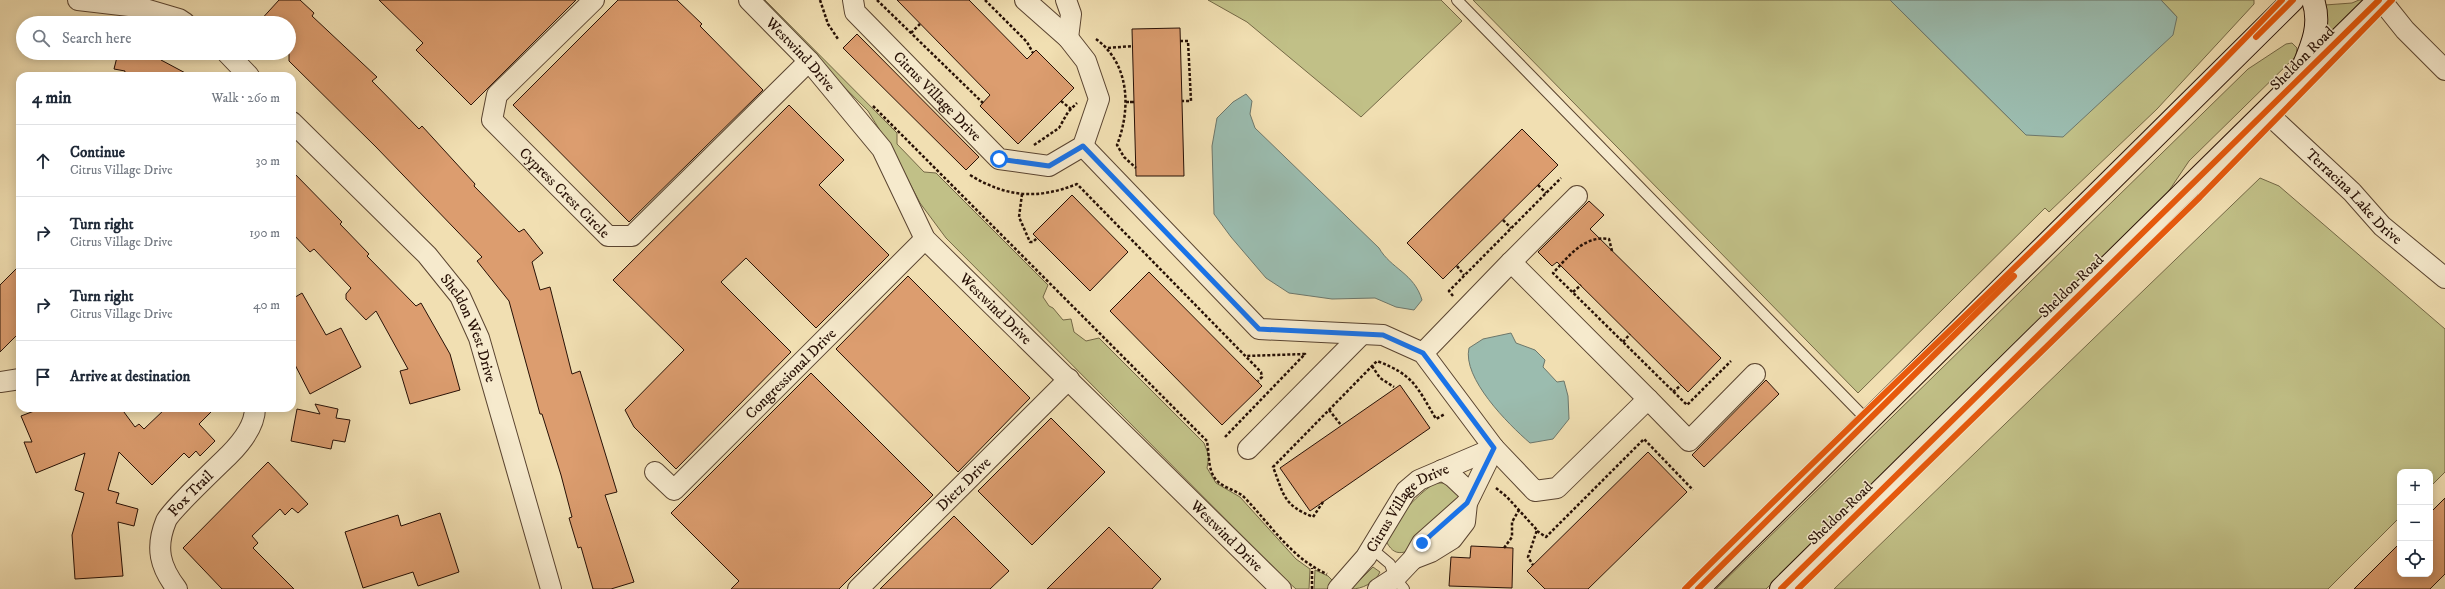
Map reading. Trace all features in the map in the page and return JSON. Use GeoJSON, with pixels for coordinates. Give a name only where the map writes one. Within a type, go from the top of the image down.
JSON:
{"type":"FeatureCollection","features":[{"type":"Feature","properties":{"kind":"main road"},"geometry":{"type":"LineString","coordinates":[[1698,589],[2293,0]]}},
{"type":"Feature","properties":{"kind":"main road"},"geometry":{"type":"LineString","coordinates":[[2296,84],[2312,47],[2317,28],[2317,10],[2314,0]]}},
{"type":"Feature","properties":{"kind":"main road","name":"Sheldon Road"},"geometry":{"type":"LineString","coordinates":[[1781,589],[2380,0]]}},
{"type":"Feature","properties":{"kind":"street"},"geometry":{"type":"LineString","coordinates":[[78,0],[138,7],[164,16]]}},
{"type":"Feature","properties":{"kind":"street","name":"Cypress Crest Circle"},"geometry":{"type":"LineString","coordinates":[[594,0],[497,95],[492,120],[608,236],[632,236],[809,61]]}},
{"type":"Feature","properties":{"kind":"street","name":"Westwind Drive"},"geometry":{"type":"LineString","coordinates":[[749,0],[809,61],[882,149],[925,239],[1281,589]]}},
{"type":"Feature","properties":{"kind":"street","name":"Citrus Village Drive"},"geometry":{"type":"LineString","coordinates":[[854,0],[855,12],[999,159],[1049,166],[1083,146]]}},
{"type":"Feature","properties":{"kind":"street"},"geometry":{"type":"LineString","coordinates":[[1026,0],[1068,38],[1086,61],[1099,99],[1083,146],[1259,329],[1383,335],[1423,353],[1494,448],[1535,491],[1557,488],[1648,399]]}},
{"type":"Feature","properties":{"kind":"street"},"geometry":{"type":"LineString","coordinates":[[1066,0],[1072,14],[1068,38]]}},
{"type":"Feature","properties":{"kind":"street"},"geometry":{"type":"LineString","coordinates":[[2380,0],[2405,30],[2445,70]]}},
{"type":"Feature","properties":{"kind":"street"},"geometry":{"type":"LineString","coordinates":[[233,60],[244,72]]}},
{"type":"Feature","properties":{"kind":"street","name":"Terracina Lake Drive"},"geometry":{"type":"LineString","coordinates":[[2266,112],[2352,192],[2382,226],[2445,278]]}},
{"type":"Feature","properties":{"kind":"street","name":"Sheldon West Drive"},"geometry":{"type":"LineString","coordinates":[[296,126],[427,255],[460,296],[479,338],[552,589]]}},
{"type":"Feature","properties":{"kind":"street"},"geometry":{"type":"LineString","coordinates":[[1423,353],[1577,196]]}},
{"type":"Feature","properties":{"kind":"street","name":"Congressional Drive"},"geometry":{"type":"LineString","coordinates":[[655,472],[674,490],[925,239]]}},
{"type":"Feature","properties":{"kind":"street"},"geometry":{"type":"LineString","coordinates":[[1511,262],[1689,440],[1755,374]]}},
{"type":"Feature","properties":{"kind":"street"},"geometry":{"type":"LineString","coordinates":[[1248,449],[1362,334]]}},
{"type":"Feature","properties":{"kind":"street","name":"Dietz Drive"},"geometry":{"type":"LineString","coordinates":[[858,589],[1069,379]]}},
{"type":"Feature","properties":{"kind":"street"},"geometry":{"type":"LineString","coordinates":[[0,382],[16,380]]}},
{"type":"Feature","properties":{"kind":"street","name":"Fox Trail"},"geometry":{"type":"LineString","coordinates":[[177,589],[165,574],[159,552],[166,520],[243,441],[255,416],[255,412]]}},
{"type":"Feature","properties":{"kind":"street","name":"Citrus Village Drive"},"geometry":{"type":"LineString","coordinates":[[1334,582],[1371,548],[1406,491],[1419,480],[1494,448]]}},
{"type":"Feature","properties":{"kind":"street","name":"Citrus Village Drive"},"geometry":{"type":"LineString","coordinates":[[1378,589],[1399,583],[1413,559],[1431,552],[1452,539],[1465,522],[1469,499],[1494,448]]}},
{"type":"Feature","properties":{"kind":"street"},"geometry":{"type":"LineString","coordinates":[[1442,470],[1457,480],[1469,499]]}},
{"type":"Feature","properties":{"kind":"lane"},"geometry":{"type":"LineString","coordinates":[[1457,0],[1868,421]]}},
{"type":"Feature","properties":{"kind":"lane"},"geometry":{"type":"LineString","coordinates":[[1371,548],[1390,564],[1399,583]]}},
{"type":"Feature","properties":{"kind":"path"},"geometry":{"type":"LineString","coordinates":[[820,0],[828,24],[838,39]]}},
{"type":"Feature","properties":{"kind":"path"},"geometry":{"type":"LineString","coordinates":[[877,0],[983,102]]}},
{"type":"Feature","properties":{"kind":"path"},"geometry":{"type":"LineString","coordinates":[[985,0],[1027,42],[1032,53]]}},
{"type":"Feature","properties":{"kind":"path"},"geometry":{"type":"LineString","coordinates":[[911,33],[920,24]]}},
{"type":"Feature","properties":{"kind":"path"},"geometry":{"type":"LineString","coordinates":[[1096,39],[1108,48],[1115,58],[1123,78],[1126,102],[1124,127],[1117,145],[1124,157],[1136,168]]}},
{"type":"Feature","properties":{"kind":"path"},"geometry":{"type":"LineString","coordinates":[[1180,41],[1188,42],[1191,101],[1182,101]]}},
{"type":"Feature","properties":{"kind":"path"},"geometry":{"type":"LineString","coordinates":[[1108,48],[1133,46]]}},
{"type":"Feature","properties":{"kind":"path"},"geometry":{"type":"LineString","coordinates":[[1032,147],[1059,128],[1071,109],[1080,100]]}},
{"type":"Feature","properties":{"kind":"path"},"geometry":{"type":"LineString","coordinates":[[1061,101],[1071,109]]}},
{"type":"Feature","properties":{"kind":"path"},"geometry":{"type":"LineString","coordinates":[[869,102],[1206,441],[1211,458],[1210,468],[1214,477],[1222,485],[1243,496],[1296,555],[1312,568],[1334,582]]}},
{"type":"Feature","properties":{"kind":"path"},"geometry":{"type":"LineString","coordinates":[[1126,102],[1134,102],[1130,102]]}},
{"type":"Feature","properties":{"kind":"path"},"geometry":{"type":"LineString","coordinates":[[970,175],[988,186],[1012,194],[1059,191],[1077,184],[1261,372],[1262,377],[1258,381]]}},
{"type":"Feature","properties":{"kind":"path"},"geometry":{"type":"LineString","coordinates":[[1538,185],[1546,193]]}},
{"type":"Feature","properties":{"kind":"path"},"geometry":{"type":"LineString","coordinates":[[1022,194],[1019,217],[1030,242],[1033,242],[1037,238]]}},
{"type":"Feature","properties":{"kind":"path"},"geometry":{"type":"LineString","coordinates":[[1503,220],[1511,228]]}},
{"type":"Feature","properties":{"kind":"path"},"geometry":{"type":"LineString","coordinates":[[1612,251],[1609,239],[1599,238],[1588,241],[1572,253],[1553,273],[1686,405],[1731,361]]}},
{"type":"Feature","properties":{"kind":"path"},"geometry":{"type":"LineString","coordinates":[[1457,266],[1464,275]]}},
{"type":"Feature","properties":{"kind":"path"},"geometry":{"type":"LineString","coordinates":[[1573,292],[1581,285]]}},
{"type":"Feature","properties":{"kind":"path"},"geometry":{"type":"LineString","coordinates":[[1623,342],[1630,334]]}},
{"type":"Feature","properties":{"kind":"path"},"geometry":{"type":"LineString","coordinates":[[1225,437],[1305,354],[1246,356]]}},
{"type":"Feature","properties":{"kind":"path"},"geometry":{"type":"LineString","coordinates":[[1323,502],[1314,516],[1293,508],[1284,496],[1273,467],[1377,361],[1390,366],[1412,380],[1436,419],[1448,412]]}},
{"type":"Feature","properties":{"kind":"path"},"geometry":{"type":"LineString","coordinates":[[1372,366],[1380,378],[1394,387]]}},
{"type":"Feature","properties":{"kind":"path"},"geometry":{"type":"LineString","coordinates":[[1673,392],[1681,385]]}},
{"type":"Feature","properties":{"kind":"path"},"geometry":{"type":"LineString","coordinates":[[1329,410],[1342,425]]}},
{"type":"Feature","properties":{"kind":"path"},"geometry":{"type":"LineString","coordinates":[[1494,487],[1519,510],[1537,530],[1546,536],[1644,439],[1693,490]]}},
{"type":"Feature","properties":{"kind":"path"},"geometry":{"type":"LineString","coordinates":[[1504,548],[1512,537],[1512,522],[1519,510]]}},
{"type":"Feature","properties":{"kind":"path"},"geometry":{"type":"LineString","coordinates":[[1533,565],[1528,557],[1537,530]]}},
{"type":"Feature","properties":{"kind":"path"},"geometry":{"type":"LineString","coordinates":[[1312,568],[1312,589]]}},
{"type":"Feature","properties":{"kind":"shaded area"},"geometry":{"type":"Polygon","coordinates":[[[758,0],[765,0],[897,133],[897,144],[924,172],[936,173],[1048,285],[1043,297],[1049,306],[1053,308],[1063,320],[1071,319],[1074,332],[1086,341],[1099,338],[1204,443],[1209,456],[1207,468],[1216,483],[1240,497],[1296,559],[1310,569],[1309,589],[1296,589],[1286,580],[946,238],[920,203],[894,153],[868,111],[758,0]]]}},
{"type":"Feature","properties":{"kind":"shaded area"},"geometry":{"type":"Polygon","coordinates":[[[1208,0],[1441,0],[1462,21],[1361,117],[1247,22],[1208,0]]]}},
{"type":"Feature","properties":{"kind":"shaded area"},"geometry":{"type":"Polygon","coordinates":[[[1473,0],[1890,0],[2026,135],[2177,17],[2161,0],[2254,0],[2254,4],[2157,109],[2049,212],[2045,208],[1858,393],[1473,0]]]}},
{"type":"Feature","properties":{"kind":"shaded area"},"geometry":{"type":"Polygon","coordinates":[[[1890,0],[2161,0],[2177,17],[2173,35],[2063,137],[2026,135],[1890,0]]]}},
{"type":"Feature","properties":{"kind":"shaded area"},"geometry":{"type":"Polygon","coordinates":[[[2359,0],[2365,0],[2314,52],[2325,5],[2352,3],[2359,0]]]}},
{"type":"Feature","properties":{"kind":"shaded area"},"geometry":{"type":"Polygon","coordinates":[[[2292,43],[2297,48],[2296,56],[2189,161],[2160,204],[1766,589],[1716,589],[2248,69],[2286,44],[2292,43]]]}},
{"type":"Feature","properties":{"kind":"shaded area"},"geometry":{"type":"Polygon","coordinates":[[[1246,94],[1252,101],[1250,114],[1255,128],[1414,283],[1422,300],[1414,310],[1396,307],[1375,298],[1332,299],[1289,293],[1266,278],[1231,237],[1214,214],[1212,146],[1217,118],[1233,102],[1246,94]]]}},
{"type":"Feature","properties":{"kind":"shaded area"},"geometry":{"type":"Polygon","coordinates":[[[2260,178],[2279,186],[2445,329],[2445,472],[2433,484],[2433,469],[2397,469],[2397,520],[2328,589],[1834,589],[2260,178]]]}},
{"type":"Feature","properties":{"kind":"shaded area"},"geometry":{"type":"Polygon","coordinates":[[[1511,333],[1516,343],[1535,350],[1545,360],[1543,367],[1557,382],[1564,381],[1568,396],[1569,419],[1553,439],[1530,443],[1499,413],[1479,386],[1472,373],[1469,360],[1469,348],[1483,339],[1511,333]]]}},
{"type":"Feature","properties":{"kind":"shaded area"},"geometry":{"type":"Polygon","coordinates":[[[1435,483],[1444,483],[1458,492],[1460,498],[1405,552],[1399,553],[1394,551],[1387,543],[1390,534],[1400,517],[1419,495],[1435,483]]]}},
{"type":"Feature","properties":{"kind":"shaded area"},"geometry":{"type":"Polygon","coordinates":[[[1373,567],[1380,572],[1372,582],[1364,587],[1351,589],[1373,567]]]}},
{"type":"Feature","properties":{"kind":"shaded area"},"geometry":{"type":"Polygon","coordinates":[[[1315,570],[1328,576],[1335,583],[1328,589],[1314,589],[1315,570]]]}},
{"type":"Feature","properties":{"kind":"building"},"geometry":{"type":"Polygon","coordinates":[[[279,0],[300,0],[314,13],[312,16],[377,77],[372,81],[419,129],[422,126],[475,184],[474,186],[519,232],[524,229],[543,253],[532,262],[540,290],[550,287],[572,374],[580,371],[617,492],[605,495],[634,582],[611,589],[593,589],[581,547],[578,548],[569,518],[572,517],[561,475],[542,414],[540,414],[509,301],[477,261],[482,257],[376,147],[289,61],[296,60],[296,16],[264,16],[279,0]]]}},
{"type":"Feature","properties":{"kind":"building"},"geometry":{"type":"Polygon","coordinates":[[[379,0],[576,0],[471,105],[416,50],[423,43],[379,0]]]}},
{"type":"Feature","properties":{"kind":"building"},"geometry":{"type":"Polygon","coordinates":[[[618,0],[677,0],[702,24],[700,26],[763,90],[629,222],[513,105],[618,0]]]}},
{"type":"Feature","properties":{"kind":"building"},"geometry":{"type":"Polygon","coordinates":[[[897,0],[969,0],[1027,59],[1036,50],[1074,88],[1018,144],[980,106],[990,95],[897,0]]]}},
{"type":"Feature","properties":{"kind":"building"},"geometry":{"type":"Polygon","coordinates":[[[1180,28],[1184,176],[1136,176],[1132,29],[1180,28]]]}},
{"type":"Feature","properties":{"kind":"building"},"geometry":{"type":"Polygon","coordinates":[[[857,34],[979,157],[966,170],[843,48],[857,34]]]}},
{"type":"Feature","properties":{"kind":"building"},"geometry":{"type":"Polygon","coordinates":[[[116,60],[161,60],[184,72],[125,72],[114,69],[116,60]]]}},
{"type":"Feature","properties":{"kind":"building"},"geometry":{"type":"Polygon","coordinates":[[[789,105],[844,160],[819,185],[889,255],[816,328],[746,258],[721,282],[791,352],[676,469],[634,427],[625,410],[684,350],[613,280],[789,105]]]}},
{"type":"Feature","properties":{"kind":"building"},"geometry":{"type":"Polygon","coordinates":[[[1522,129],[1558,165],[1443,279],[1407,243],[1522,129]]]}},
{"type":"Feature","properties":{"kind":"building"},"geometry":{"type":"Polygon","coordinates":[[[296,175],[342,222],[340,224],[369,254],[367,256],[416,306],[421,303],[450,354],[460,390],[410,404],[400,371],[408,369],[376,311],[366,320],[346,299],[346,294],[351,288],[314,249],[310,252],[296,237],[296,175]]]}},
{"type":"Feature","properties":{"kind":"building"},"geometry":{"type":"Polygon","coordinates":[[[1072,195],[1128,252],[1090,291],[1033,234],[1072,195]]]}},
{"type":"Feature","properties":{"kind":"building"},"geometry":{"type":"Polygon","coordinates":[[[1589,201],[1604,215],[1590,229],[1721,358],[1688,392],[1557,262],[1552,266],[1538,252],[1589,201]]]}},
{"type":"Feature","properties":{"kind":"building"},"geometry":{"type":"Polygon","coordinates":[[[16,269],[16,336],[0,352],[0,285],[16,269]]]}},
{"type":"Feature","properties":{"kind":"building"},"geometry":{"type":"Polygon","coordinates":[[[1149,272],[1262,386],[1222,425],[1110,311],[1149,272]]]}},
{"type":"Feature","properties":{"kind":"building"},"geometry":{"type":"Polygon","coordinates":[[[908,276],[1030,398],[958,472],[836,349],[908,276]]]}},
{"type":"Feature","properties":{"kind":"building"},"geometry":{"type":"Polygon","coordinates":[[[302,293],[326,335],[341,328],[361,367],[310,394],[296,367],[296,297],[302,293]]]}},
{"type":"Feature","properties":{"kind":"building"},"geometry":{"type":"Polygon","coordinates":[[[811,373],[933,495],[839,589],[731,589],[739,581],[671,513],[811,373]]]}},
{"type":"Feature","properties":{"kind":"building"},"geometry":{"type":"Polygon","coordinates":[[[1766,380],[1779,394],[1704,467],[1692,455],[1766,380]]]}},
{"type":"Feature","properties":{"kind":"building"},"geometry":{"type":"Polygon","coordinates":[[[1400,385],[1430,428],[1310,511],[1280,468],[1400,385]]]}},
{"type":"Feature","properties":{"kind":"building"},"geometry":{"type":"Polygon","coordinates":[[[315,404],[338,409],[336,418],[350,420],[345,442],[333,440],[331,449],[291,441],[297,409],[320,414],[315,404]]]}},
{"type":"Feature","properties":{"kind":"building"},"geometry":{"type":"Polygon","coordinates":[[[32,412],[124,412],[135,427],[139,424],[144,429],[162,412],[211,412],[199,424],[215,441],[200,456],[196,451],[189,458],[184,453],[152,485],[119,452],[108,490],[119,493],[116,503],[138,509],[134,526],[118,522],[123,576],[75,579],[72,535],[84,493],[75,490],[85,453],[36,473],[24,442],[32,442],[21,416],[32,412]]]}},
{"type":"Feature","properties":{"kind":"building"},"geometry":{"type":"Polygon","coordinates":[[[1051,418],[1105,472],[1032,545],[978,491],[1051,418]]]}},
{"type":"Feature","properties":{"kind":"building"},"geometry":{"type":"Polygon","coordinates":[[[1648,452],[1687,492],[1588,589],[1545,589],[1527,571],[1648,452]]]}},
{"type":"Feature","properties":{"kind":"building"},"geometry":{"type":"Polygon","coordinates":[[[268,462],[308,504],[298,513],[292,508],[285,515],[280,509],[252,536],[258,543],[253,548],[294,589],[222,589],[183,548],[268,462]]]}},
{"type":"Feature","properties":{"kind":"building"},"geometry":{"type":"Polygon","coordinates":[[[2445,498],[2445,574],[2430,589],[2354,589],[2397,546],[2397,577],[2433,577],[2433,510],[2445,498]]]}},
{"type":"Feature","properties":{"kind":"building"},"geometry":{"type":"Polygon","coordinates":[[[440,513],[459,572],[418,586],[413,572],[363,588],[345,532],[398,515],[401,526],[440,513]]]}},
{"type":"Feature","properties":{"kind":"building"},"geometry":{"type":"Polygon","coordinates":[[[954,516],[1009,571],[990,589],[880,589],[954,516]]]}},
{"type":"Feature","properties":{"kind":"building"},"geometry":{"type":"Polygon","coordinates":[[[1109,527],[1161,579],[1152,589],[1047,589],[1109,527]]]}},
{"type":"Feature","properties":{"kind":"building"},"geometry":{"type":"Polygon","coordinates":[[[1471,546],[1513,548],[1512,588],[1449,586],[1451,557],[1470,558],[1471,546]]]}},
{"type":"Feature","properties":{"kind":"cycle path"},"geometry":{"type":"LineString","coordinates":[[1685,589],[2060,223],[2282,0]]}},
{"type":"Feature","properties":{"kind":"cycle path"},"geometry":{"type":"LineString","coordinates":[[2256,37],[2293,0]]}},
{"type":"Feature","properties":{"kind":"cycle path"},"geometry":{"type":"LineString","coordinates":[[1781,589],[2379,0]]}},
{"type":"Feature","properties":{"kind":"cycle path"},"geometry":{"type":"LineString","coordinates":[[1798,589],[2200,197],[2392,0]]}},
{"type":"Feature","properties":{"kind":"cycle path"},"geometry":{"type":"LineString","coordinates":[[1698,589],[2014,276]]}},
{"type":"Feature","properties":{"kind":"route"},"geometry":{"type":"LineString","coordinates":[[999,159],[1049,166],[1083,146],[1259,329],[1383,335],[1423,353],[1494,448],[1467,503],[1422,543]]}}]}
